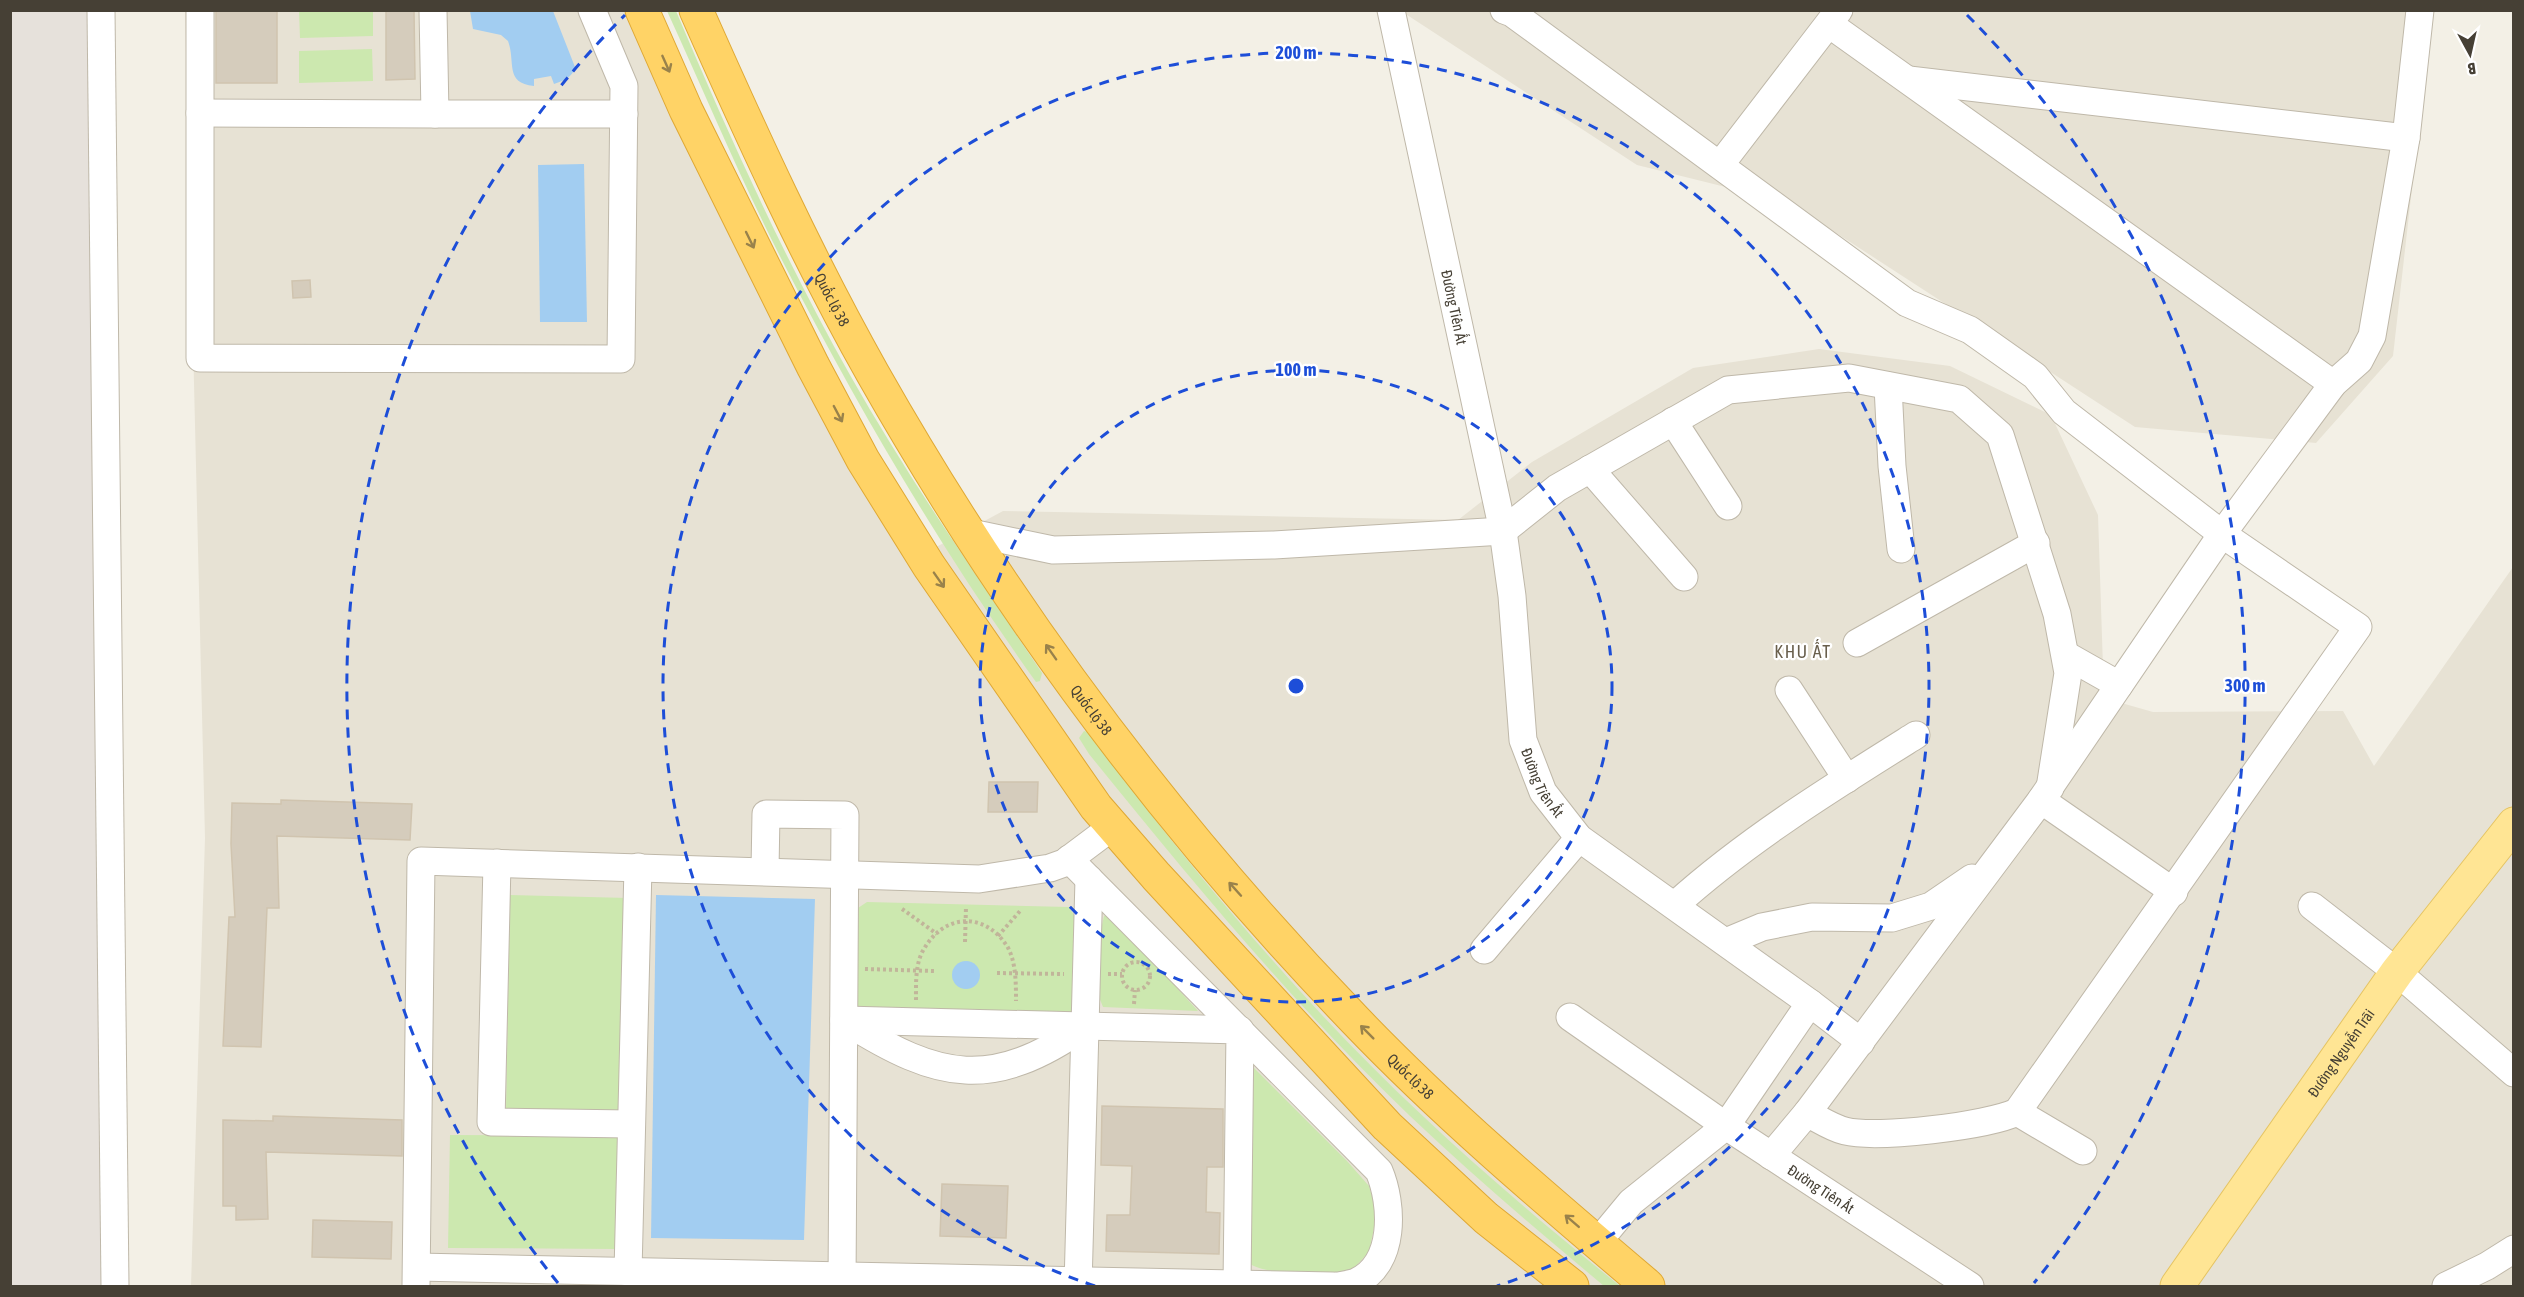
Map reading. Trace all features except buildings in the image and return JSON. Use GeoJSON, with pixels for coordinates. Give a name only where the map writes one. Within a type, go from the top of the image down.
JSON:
{"type":"FeatureCollection","features":[{"type":"Feature","properties":{"kind":"highway"},"geometry":{"type":"LineString","coordinates":[[642,10],[686,110],[813,366],[863,460],[929,566],[1112,827],[1387,1126],[1529,1254],[1572,1287]]}},
{"type":"Feature","properties":{"kind":"highway","name":"Quốc lộ 38"},"geometry":{"type":"LineString","coordinates":[[696,10],[757,145],[848,327],[891,405],[970,533],[1080,693],[1144,779],[1209,860],[1354,1020],[1414,1080],[1648,1287]]}},
{"type":"Feature","properties":{"kind":"highway"},"geometry":{"type":"LineString","coordinates":[[1038,722],[1080,693]]}},
{"type":"Feature","properties":{"kind":"highway"},"geometry":{"type":"LineString","coordinates":[[1529,1254],[1551,1287]]}},
{"type":"Feature","properties":{"kind":"main road","name":"Đường Nguyễn Trãi"},"geometry":{"type":"LineString","coordinates":[[2177,1287],[2397,972],[2509,842]]}},
{"type":"Feature","properties":{"kind":"street"},"geometry":{"type":"LineString","coordinates":[[101,10],[115,1287]]}},
{"type":"Feature","properties":{"kind":"street"},"geometry":{"type":"LineString","coordinates":[[200,10],[200,358],[621,359],[624,114],[621,76],[592,10]]}},
{"type":"Feature","properties":{"kind":"street"},"geometry":{"type":"LineString","coordinates":[[433,10],[435,114]]}},
{"type":"Feature","properties":{"kind":"street","name":"Đường Tiên Ất"},"geometry":{"type":"LineString","coordinates":[[1391,10],[1503,531],[1512,596],[1523,740],[1543,792],[1579,838],[1675,905],[1861,1042]]}},
{"type":"Feature","properties":{"kind":"street"},"geometry":{"type":"LineString","coordinates":[[1504,10],[1512,13],[1907,303],[1970,330],[2035,376],[2064,412],[2222,534],[2358,627],[2174,892],[2017,1112],[1977,1125],[1887,1133],[1845,1131],[1807,1113]]}},
{"type":"Feature","properties":{"kind":"street"},"geometry":{"type":"LineString","coordinates":[[1770,1156],[1807,1113],[1989,867],[2046,794],[2222,534],[2333,384],[2359,361],[2372,336],[2406,138],[2420,10]]}},
{"type":"Feature","properties":{"kind":"street"},"geometry":{"type":"LineString","coordinates":[[1720,165],[1834,17],[1905,79],[2333,384]]}},
{"type":"Feature","properties":{"kind":"street"},"geometry":{"type":"LineString","coordinates":[[1905,79],[2406,138]]}},
{"type":"Feature","properties":{"kind":"street"},"geometry":{"type":"LineString","coordinates":[[200,113],[624,114]]}},
{"type":"Feature","properties":{"kind":"street"},"geometry":{"type":"LineString","coordinates":[[970,533],[1053,550],[1274,545],[1503,531],[1557,488],[1728,390],[1849,378],[1959,399],[2000,435],[2036,543],[2066,655],[2068,673],[2046,794]]}},
{"type":"Feature","properties":{"kind":"street"},"geometry":{"type":"LineString","coordinates":[[1888,386],[1892,466],[1901,549]]}},
{"type":"Feature","properties":{"kind":"street"},"geometry":{"type":"LineString","coordinates":[[1673,421],[1728,506]]}},
{"type":"Feature","properties":{"kind":"street"},"geometry":{"type":"LineString","coordinates":[[1590,469],[1684,577]]}},
{"type":"Feature","properties":{"kind":"street"},"geometry":{"type":"LineString","coordinates":[[1857,643],[2036,543]]}},
{"type":"Feature","properties":{"kind":"street"},"geometry":{"type":"LineString","coordinates":[[2066,655],[2120,685]]}},
{"type":"Feature","properties":{"kind":"street"},"geometry":{"type":"LineString","coordinates":[[1789,690],[1847,779]]}},
{"type":"Feature","properties":{"kind":"street"},"geometry":{"type":"LineString","coordinates":[[1675,905],[1711,872],[1916,735]]}},
{"type":"Feature","properties":{"kind":"street"},"geometry":{"type":"LineString","coordinates":[[2046,794],[2174,892]]}},
{"type":"Feature","properties":{"kind":"street"},"geometry":{"type":"LineString","coordinates":[[765,870],[766,814],[844,815],[842,1281]]}},
{"type":"Feature","properties":{"kind":"street"},"geometry":{"type":"LineString","coordinates":[[1112,827],[1069,858],[1050,868],[979,879],[765,870],[421,861],[417,1277],[628,1272],[842,1281],[1333,1287]]}},
{"type":"Feature","properties":{"kind":"street"},"geometry":{"type":"LineString","coordinates":[[1484,950],[1579,838]]}},
{"type":"Feature","properties":{"kind":"street"},"geometry":{"type":"LineString","coordinates":[[1069,858],[1379,1171],[1386,1188],[1389,1228],[1382,1254],[1371,1270],[1357,1282],[1338,1287]]}},
{"type":"Feature","properties":{"kind":"street"},"geometry":{"type":"LineString","coordinates":[[497,863],[491,1122],[630,1124]]}},
{"type":"Feature","properties":{"kind":"street"},"geometry":{"type":"LineString","coordinates":[[628,1272],[638,867]]}},
{"type":"Feature","properties":{"kind":"street"},"geometry":{"type":"LineString","coordinates":[[1726,942],[1762,927],[1812,917],[1892,918],[1931,906],[1989,867]]}},
{"type":"Feature","properties":{"kind":"street"},"geometry":{"type":"LineString","coordinates":[[1078,1284],[1089,879]]}},
{"type":"Feature","properties":{"kind":"street"},"geometry":{"type":"LineString","coordinates":[[2312,906],[2397,972],[2514,1073]]}},
{"type":"Feature","properties":{"kind":"street"},"geometry":{"type":"LineString","coordinates":[[1597,1243],[1630,1202],[1726,1126],[1810,1003]]}},
{"type":"Feature","properties":{"kind":"street","name":"Đường Tiên Ất"},"geometry":{"type":"LineString","coordinates":[[1570,1017],[1770,1156],[1970,1287]]}},
{"type":"Feature","properties":{"kind":"street"},"geometry":{"type":"LineString","coordinates":[[844,1020],[1240,1030]]}},
{"type":"Feature","properties":{"kind":"street"},"geometry":{"type":"LineString","coordinates":[[844,1020],[919,1060],[945,1069],[969,1071],[1012,1064],[1036,1056],[1057,1046],[1085,1026]]}},
{"type":"Feature","properties":{"kind":"street"},"geometry":{"type":"LineString","coordinates":[[1237,1285],[1240,1030]]}},
{"type":"Feature","properties":{"kind":"street"},"geometry":{"type":"LineString","coordinates":[[2017,1112],[2083,1151]]}},
{"type":"Feature","properties":{"kind":"street"},"geometry":{"type":"LineString","coordinates":[[2446,1287],[2514,1249]]}},
{"type":"Feature","properties":{"kind":"path"},"geometry":{"type":"LineString","coordinates":[[965,942],[966,907]]}},
{"type":"Feature","properties":{"kind":"path"},"geometry":{"type":"LineString","coordinates":[[902,909],[937,934]]}},
{"type":"Feature","properties":{"kind":"path"},"geometry":{"type":"LineString","coordinates":[[998,936],[1020,911]]}},
{"type":"Feature","properties":{"kind":"path"},"geometry":{"type":"LineString","coordinates":[[915,1008],[918,971],[923,950],[948,924],[966,921],[984,923],[1007,946],[1014,973],[1016,1003]]}},
{"type":"Feature","properties":{"kind":"path"},"geometry":{"type":"LineString","coordinates":[[1103,974],[1122,974],[1132,963],[1146,966],[1150,975],[1148,984],[1141,990],[1135,990],[1125,985],[1122,974]]}},
{"type":"Feature","properties":{"kind":"path"},"geometry":{"type":"LineString","coordinates":[[860,969],[934,971]]}},
{"type":"Feature","properties":{"kind":"path"},"geometry":{"type":"LineString","coordinates":[[997,973],[1071,975]]}},
{"type":"Feature","properties":{"kind":"path"},"geometry":{"type":"LineString","coordinates":[[1134,1006],[1135,990]]}},
{"type":"Feature","properties":{"kind":"shaded area"},"geometry":{"type":"Polygon","coordinates":[[[10,11],[92,11],[114,1286],[11,1286],[10,11]]]}},
{"type":"Feature","properties":{"kind":"shaded area"},"geometry":{"type":"Polygon","coordinates":[[[185,11],[634,11],[914,559],[1003,511],[1458,520],[1532,462],[1693,368],[1819,349],[1950,366],[2051,415],[2098,515],[2104,698],[2153,712],[2343,711],[2374,766],[2513,567],[2513,1286],[191,1286],[205,838],[185,11]]]}},
{"type":"Feature","properties":{"kind":"shaded area"},"geometry":{"type":"Polygon","coordinates":[[[1401,11],[2432,11],[2393,356],[2316,443],[2135,427],[1790,203],[1637,165],[1401,11]]]}},
{"type":"Feature","properties":{"kind":"green space"},"geometry":{"type":"Polygon","coordinates":[[[299,11],[373,11],[373,36],[300,38],[299,11]]]}},
{"type":"Feature","properties":{"kind":"green space"},"geometry":{"type":"Polygon","coordinates":[[[667,11],[676,11],[758,195],[802,286],[850,375],[919,489],[1042,673],[1040,681],[1036,682],[1001,632],[935,531],[842,373],[769,235],[667,11]]]}},
{"type":"Feature","properties":{"kind":"green space"},"geometry":{"type":"Polygon","coordinates":[[[372,49],[373,81],[299,83],[299,51],[372,49]]]}},
{"type":"Feature","properties":{"kind":"green space"},"geometry":{"type":"Polygon","coordinates":[[[1084,731],[1088,732],[1223,904],[1346,1040],[1460,1150],[1620,1286],[1604,1286],[1506,1203],[1367,1074],[1284,986],[1165,848],[1089,754],[1079,738],[1084,731]]]}},
{"type":"Feature","properties":{"kind":"green space"},"geometry":{"type":"Polygon","coordinates":[[[510,895],[628,898],[624,1113],[506,1110],[510,895]]]}},
{"type":"Feature","properties":{"kind":"green space"},"geometry":{"type":"Polygon","coordinates":[[[867,902],[1069,907],[1076,918],[1076,999],[1072,1013],[862,1012],[849,998],[855,910],[867,902]]]}},
{"type":"Feature","properties":{"kind":"green space"},"geometry":{"type":"Polygon","coordinates":[[[1104,916],[1112,917],[1198,1011],[1103,1007],[1099,997],[1102,925],[1104,916]]]}},
{"type":"Feature","properties":{"kind":"green space"},"geometry":{"type":"Polygon","coordinates":[[[1251,1065],[1369,1186],[1374,1203],[1375,1223],[1369,1252],[1352,1270],[1341,1273],[1279,1272],[1249,1263],[1251,1065]]]}},
{"type":"Feature","properties":{"kind":"green space"},"geometry":{"type":"Polygon","coordinates":[[[450,1135],[618,1136],[616,1249],[448,1248],[450,1135]]]}},
{"type":"Feature","properties":{"kind":"water"},"geometry":{"type":"Polygon","coordinates":[[[470,11],[553,11],[575,67],[572,73],[564,80],[554,84],[551,76],[534,79],[534,86],[518,81],[513,70],[508,41],[501,35],[473,29],[470,11]]]}},
{"type":"Feature","properties":{"kind":"water"},"geometry":{"type":"Polygon","coordinates":[[[584,164],[587,322],[540,322],[538,165],[584,164]]]}},
{"type":"Feature","properties":{"kind":"water"},"geometry":{"type":"Polygon","coordinates":[[[656,895],[815,899],[804,1240],[651,1238],[656,895]]]}},
{"type":"Feature","properties":{"kind":"water"},"geometry":{"type":"Polygon","coordinates":[[[966,961],[976,965],[980,975],[976,985],[966,989],[956,985],[952,975],[956,965],[966,961]]]}},
{"type":"Feature","properties":{"kind":"district","name":"KHU ẤT"},"geometry":{"type":"Point","coordinates":[1803,651]}}]}
